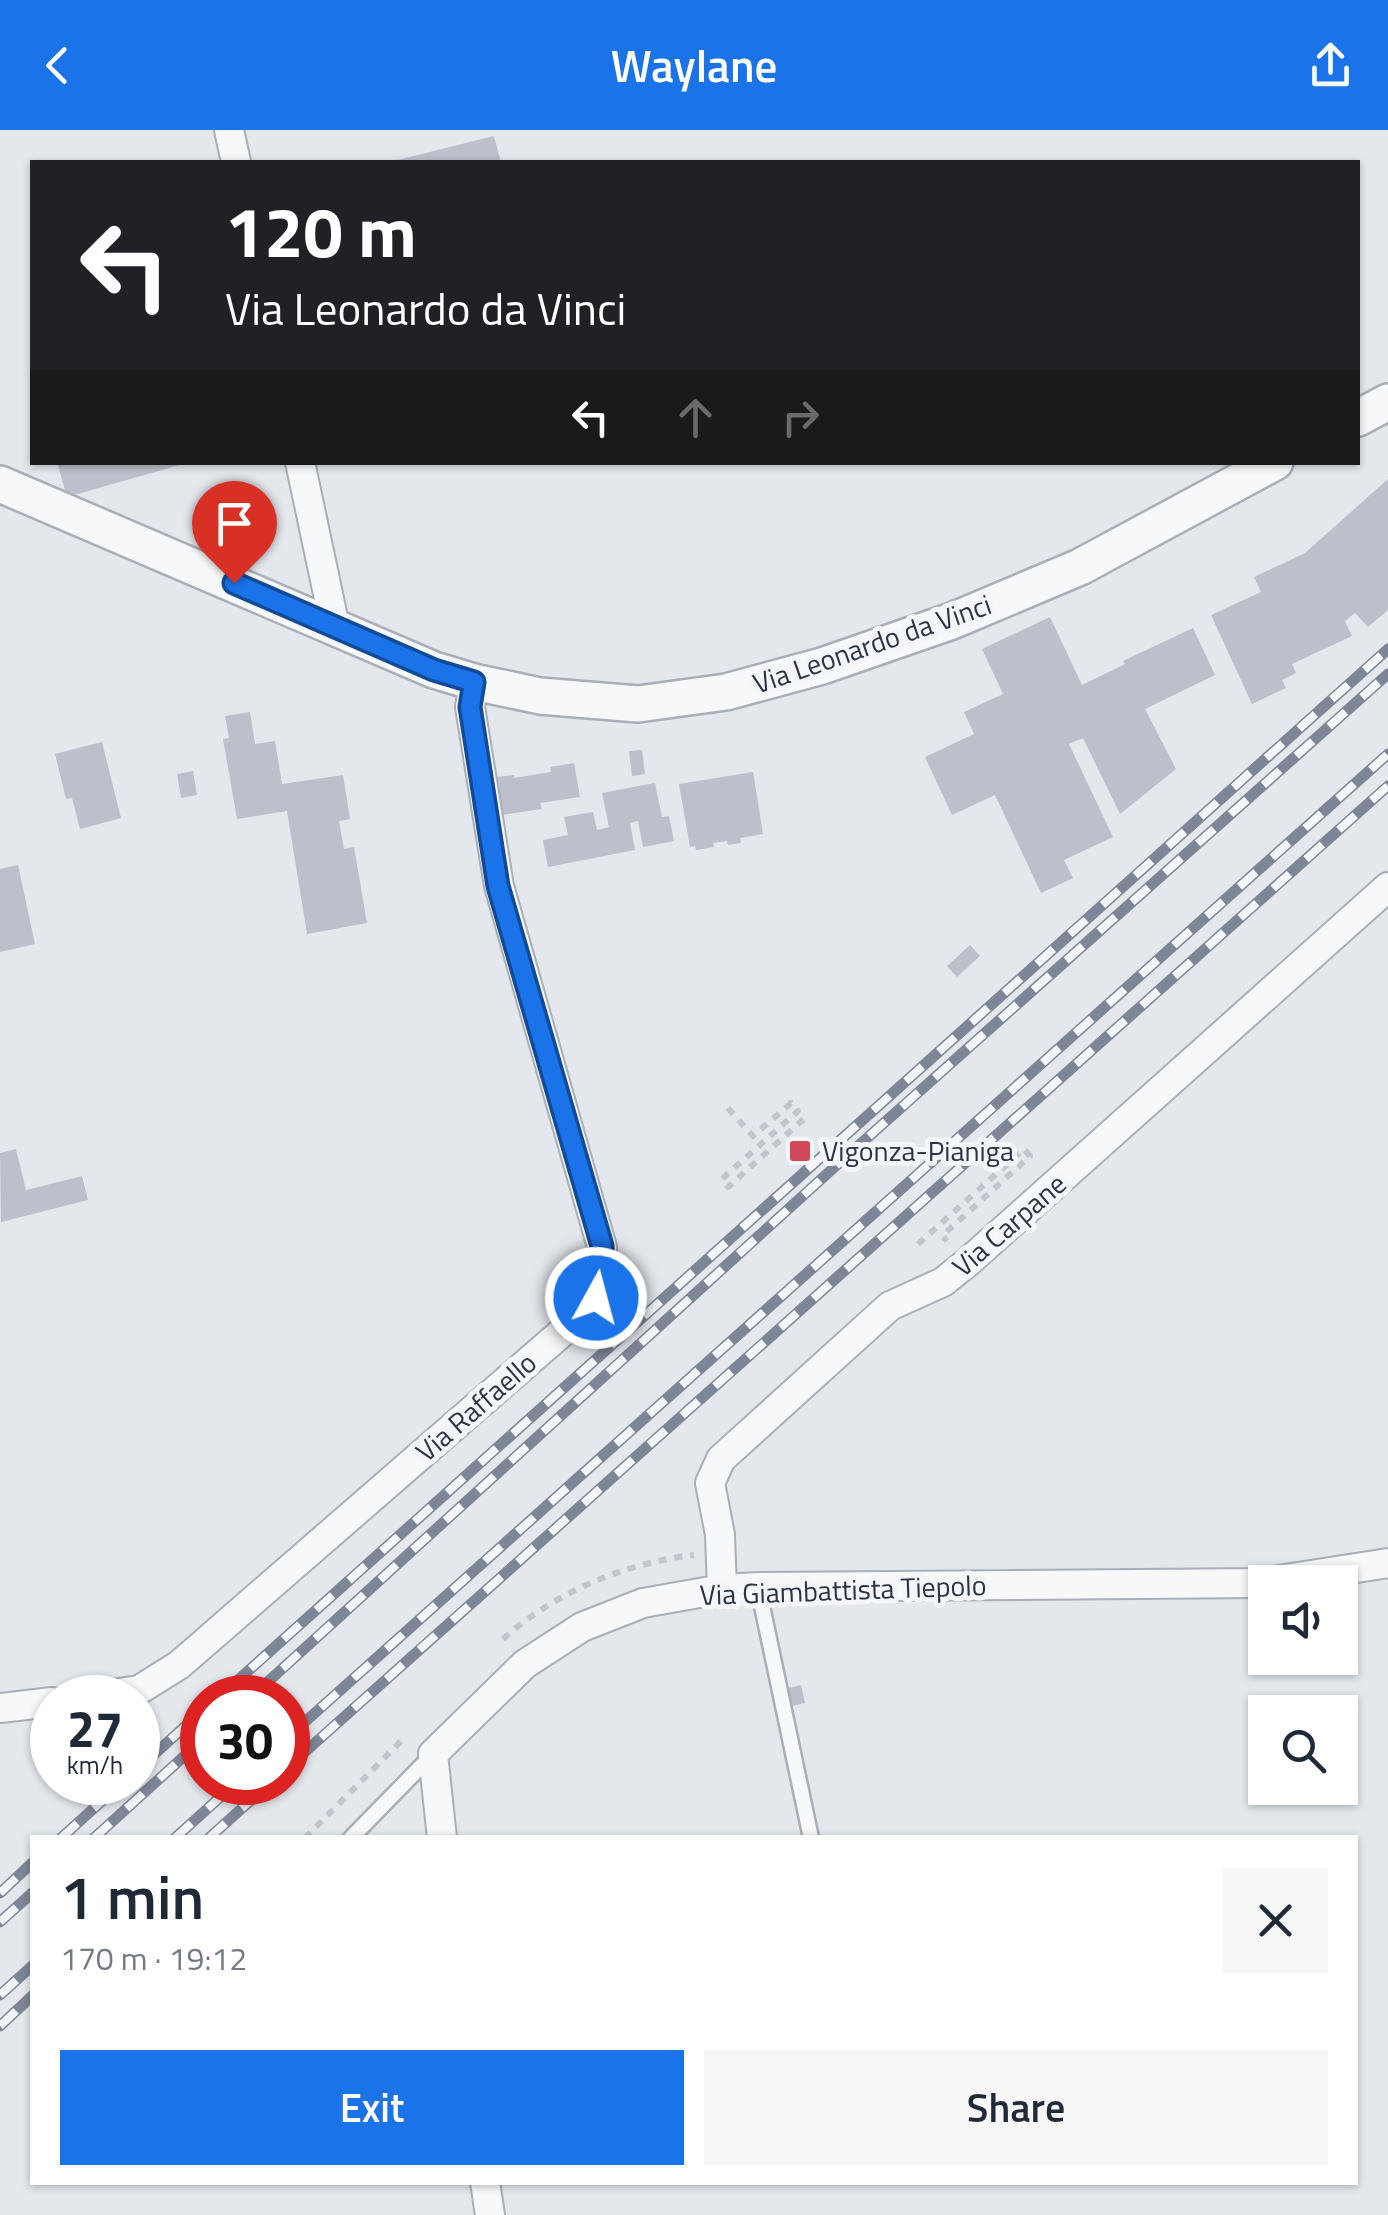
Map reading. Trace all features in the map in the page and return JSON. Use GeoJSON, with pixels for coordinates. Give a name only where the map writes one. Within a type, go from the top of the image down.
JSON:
{"type":"FeatureCollection","features":[{"type":"Feature","properties":{"kind":"street"},"geometry":{"type":"LineString","coordinates":[[229,130],[236,160]]}},
{"type":"Feature","properties":{"kind":"street"},"geometry":{"type":"LineString","coordinates":[[1360,417],[1388,402]]}},
{"type":"Feature","properties":{"kind":"street"},"geometry":{"type":"LineString","coordinates":[[301,465],[335,626]]}},
{"type":"Feature","properties":{"kind":"street","name":"Via Leonardo da Vinci"},"geometry":{"type":"LineString","coordinates":[[0,484],[434,670],[540,696],[638,704],[726,692],[822,666],[952,621],[1080,567],[1269,465]]}},
{"type":"Feature","properties":{"kind":"street","name":"Via Raffaello"},"geometry":{"type":"LineString","coordinates":[[160,1677],[179,1665],[574,1322],[596,1298],[603,1273],[602,1246],[498,886],[470,707],[474,682]]}},
{"type":"Feature","properties":{"kind":"street","name":"Via Carpane"},"geometry":{"type":"LineString","coordinates":[[722,1589],[720,1536],[710,1483],[721,1459],[890,1306],[944,1282],[968,1262],[1388,887]]}},
{"type":"Feature","properties":{"kind":"street","name":"Via Giambattista Tiepolo"},"geometry":{"type":"LineString","coordinates":[[433,1754],[525,1664],[582,1627],[643,1603],[758,1587],[1260,1583],[1388,1563]]}},
{"type":"Feature","properties":{"kind":"street"},"geometry":{"type":"LineString","coordinates":[[0,1708],[30,1705]]}},
{"type":"Feature","properties":{"kind":"street"},"geometry":{"type":"LineString","coordinates":[[433,1754],[442,1835]]}},
{"type":"Feature","properties":{"kind":"street"},"geometry":{"type":"LineString","coordinates":[[486,2185],[490,2215]]}},
{"type":"Feature","properties":{"kind":"lane"},"geometry":{"type":"LineString","coordinates":[[758,1587],[809,1835]]}},
{"type":"Feature","properties":{"kind":"lane"},"geometry":{"type":"LineString","coordinates":[[354,1835],[433,1754]]}},
{"type":"Feature","properties":{"kind":"path"},"geometry":{"type":"LineString","coordinates":[[728,1108],[753,1136],[791,1103],[798,1110],[722,1180],[728,1187],[804,1118]]}},
{"type":"Feature","properties":{"kind":"path"},"geometry":{"type":"LineString","coordinates":[[918,1244],[1024,1148],[1030,1156],[942,1236],[968,1262]]}},
{"type":"Feature","properties":{"kind":"building"},"geometry":{"type":"Polygon","coordinates":[[[494,136],[500,160],[398,160],[494,136]]]}},
{"type":"Feature","properties":{"kind":"building"},"geometry":{"type":"Polygon","coordinates":[[[58,465],[179,465],[67,497],[58,465]]]}},
{"type":"Feature","properties":{"kind":"building"},"geometry":{"type":"Polygon","coordinates":[[[1388,479],[1388,610],[1368,627],[1355,613],[1345,621],[1352,636],[1292,664],[1296,673],[1282,680],[1286,688],[1252,704],[1211,615],[1261,592],[1254,577],[1305,553],[1388,479]]]}},
{"type":"Feature","properties":{"kind":"building"},"geometry":{"type":"Polygon","coordinates":[[[1050,617],[1082,685],[1193,628],[1215,675],[1145,709],[1176,769],[1120,814],[1083,738],[1069,744],[1113,837],[1064,860],[1073,878],[1041,893],[995,795],[952,815],[925,757],[974,734],[964,712],[1003,694],[982,649],[1050,617]]]}},
{"type":"Feature","properties":{"kind":"building"},"geometry":{"type":"Polygon","coordinates":[[[250,712],[255,744],[275,741],[282,784],[343,775],[350,819],[339,821],[344,849],[354,847],[367,923],[307,934],[287,811],[237,819],[223,739],[229,738],[225,716],[250,712]]]}},
{"type":"Feature","properties":{"kind":"building"},"geometry":{"type":"Polygon","coordinates":[[[102,742],[121,818],[80,829],[72,798],[66,799],[55,754],[102,742]]]}},
{"type":"Feature","properties":{"kind":"building"},"geometry":{"type":"Polygon","coordinates":[[[642,750],[645,774],[632,776],[629,751],[642,750]]]}},
{"type":"Feature","properties":{"kind":"building"},"geometry":{"type":"Polygon","coordinates":[[[574,763],[580,797],[540,803],[542,809],[502,815],[495,777],[551,772],[550,767],[574,763]]]}},
{"type":"Feature","properties":{"kind":"building"},"geometry":{"type":"Polygon","coordinates":[[[193,771],[197,795],[181,798],[177,774],[193,771]]]}},
{"type":"Feature","properties":{"kind":"building"},"geometry":{"type":"Polygon","coordinates":[[[753,772],[763,834],[740,838],[741,843],[713,843],[714,847],[696,850],[695,846],[690,847],[679,784],[753,772]]]}},
{"type":"Feature","properties":{"kind":"building"},"geometry":{"type":"Polygon","coordinates":[[[655,783],[662,817],[669,816],[674,841],[643,847],[638,821],[630,823],[635,850],[548,867],[543,840],[568,835],[564,817],[593,812],[597,830],[609,827],[602,793],[655,783]]]}},
{"type":"Feature","properties":{"kind":"building"},"geometry":{"type":"Polygon","coordinates":[[[18,865],[35,944],[0,952],[0,869],[18,865]]]}},
{"type":"Feature","properties":{"kind":"building"},"geometry":{"type":"Polygon","coordinates":[[[970,945],[980,956],[957,977],[947,966],[970,945]]]}},
{"type":"Feature","properties":{"kind":"building"},"geometry":{"type":"Polygon","coordinates":[[[16,1149],[26,1190],[82,1176],[88,1200],[1,1222],[0,1153],[16,1149]]]}},
{"type":"Feature","properties":{"kind":"building"},"geometry":{"type":"Polygon","coordinates":[[[801,1685],[805,1703],[780,1709],[776,1691],[801,1685]]]}},
{"type":"Feature","properties":{"kind":"railway"},"geometry":{"type":"LineString","coordinates":[[244,1675],[1388,649]]}},
{"type":"Feature","properties":{"kind":"railway"},"geometry":{"type":"LineString","coordinates":[[275,1675],[839,1163],[1388,674]]}},
{"type":"Feature","properties":{"kind":"railway"},"geometry":{"type":"LineString","coordinates":[[310,1717],[1388,754]]}},
{"type":"Feature","properties":{"kind":"railway"},"geometry":{"type":"LineString","coordinates":[[310,1747],[1388,786]]}},
{"type":"Feature","properties":{"kind":"railway"},"geometry":{"type":"LineString","coordinates":[[160,1749],[180,1731]]}},
{"type":"Feature","properties":{"kind":"railway"},"geometry":{"type":"LineString","coordinates":[[97,1835],[180,1760]]}},
{"type":"Feature","properties":{"kind":"railway"},"geometry":{"type":"LineString","coordinates":[[64,1835],[98,1805]]}},
{"type":"Feature","properties":{"kind":"railway"},"geometry":{"type":"LineString","coordinates":[[178,1835],[212,1805]]}},
{"type":"Feature","properties":{"kind":"railway"},"geometry":{"type":"LineString","coordinates":[[212,1835],[246,1805]]}},
{"type":"Feature","properties":{"kind":"railway"},"geometry":{"type":"LineString","coordinates":[[0,1893],[30,1865]]}},
{"type":"Feature","properties":{"kind":"railway"},"geometry":{"type":"LineString","coordinates":[[0,1922],[30,1895]]}},
{"type":"Feature","properties":{"kind":"railway"},"geometry":{"type":"LineString","coordinates":[[0,1995],[30,1968]]}},
{"type":"Feature","properties":{"kind":"railway"},"geometry":{"type":"LineString","coordinates":[[0,2026],[30,1998]]}},
{"type":"Feature","properties":{"kind":"place","name":"Vigonza-Pianiga"},"geometry":{"type":"Point","coordinates":[800,1151]}},
{"type":"Feature","properties":{"kind":"route"},"geometry":{"type":"LineString","coordinates":[[234,583],[434,670],[474,682],[470,707],[498,886],[602,1246],[603,1273],[596,1298]]}}]}
